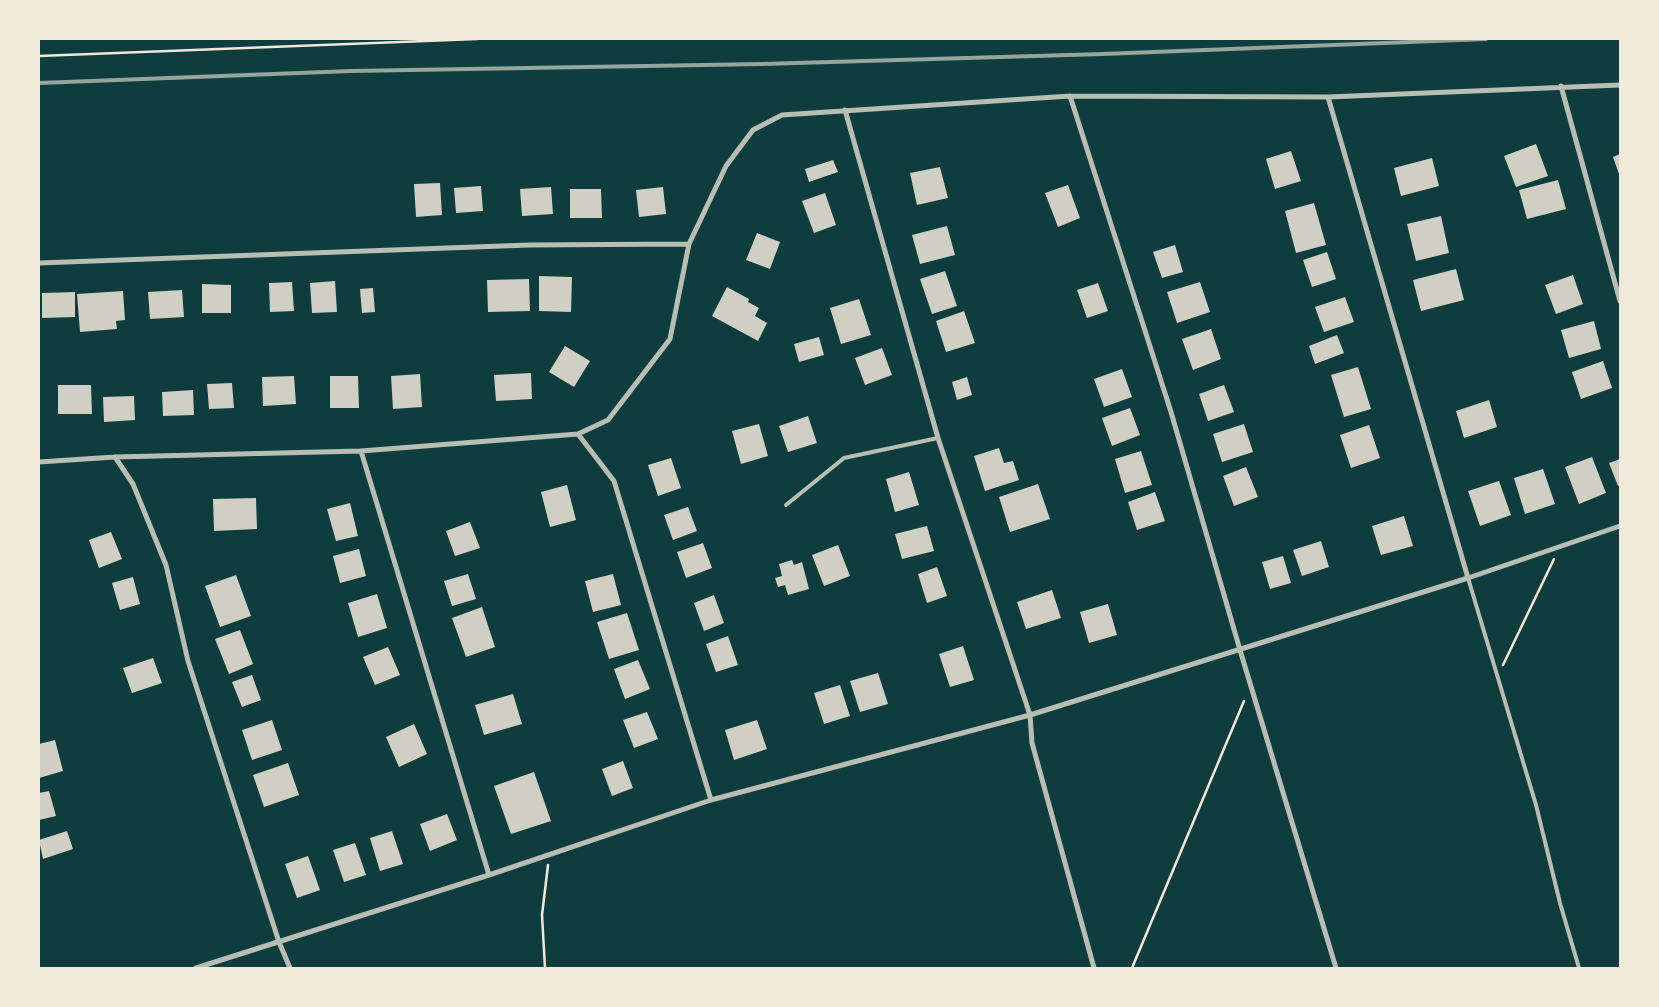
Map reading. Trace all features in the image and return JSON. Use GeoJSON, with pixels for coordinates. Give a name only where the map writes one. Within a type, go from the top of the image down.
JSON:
{"type":"FeatureCollection","features":[{"type":"Feature","properties":{"kind":"street"},"geometry":{"type":"LineString","coordinates":[[39,462],[115,457],[361,451],[578,434],[608,420],[670,338],[688,244],[726,166],[753,130],[782,115],[1070,96],[1328,97],[1620,85]]}},
{"type":"Feature","properties":{"kind":"street"},"geometry":{"type":"LineString","coordinates":[[1561,86],[1620,301]]}},
{"type":"Feature","properties":{"kind":"street"},"geometry":{"type":"LineString","coordinates":[[1070,96],[1171,412],[1240,650],[1336,968]]}},
{"type":"Feature","properties":{"kind":"street"},"geometry":{"type":"LineString","coordinates":[[1328,97],[1468,578]]}},
{"type":"Feature","properties":{"kind":"street"},"geometry":{"type":"LineString","coordinates":[[845,110],[938,438],[1030,715],[1032,743],[1069,883],[1094,968]]}},
{"type":"Feature","properties":{"kind":"street"},"geometry":{"type":"LineString","coordinates":[[39,263],[529,245],[688,244]]}},
{"type":"Feature","properties":{"kind":"street"},"geometry":{"type":"LineString","coordinates":[[578,434],[614,481],[710,800]]}},
{"type":"Feature","properties":{"kind":"street"},"geometry":{"type":"LineString","coordinates":[[361,451],[489,875]]}},
{"type":"Feature","properties":{"kind":"street"},"geometry":{"type":"LineString","coordinates":[[115,457],[133,484],[166,565],[188,661],[279,942],[290,968]]}},
{"type":"Feature","properties":{"kind":"street"},"geometry":{"type":"LineString","coordinates":[[196,968],[489,875],[710,800],[1030,715],[1468,578],[1620,526]]}},
{"type":"Feature","properties":{"kind":"lane"},"geometry":{"type":"LineString","coordinates":[[786,505],[844,458],[938,438]]}},
{"type":"Feature","properties":{"kind":"lane"},"geometry":{"type":"LineString","coordinates":[[1468,578],[1536,805],[1560,903],[1579,968]]}},
{"type":"Feature","properties":{"kind":"path"},"geometry":{"type":"LineString","coordinates":[[39,56],[477,39]]}},
{"type":"Feature","properties":{"kind":"path"},"geometry":{"type":"LineString","coordinates":[[1498,676],[1560,546]]}},
{"type":"Feature","properties":{"kind":"path"},"geometry":{"type":"LineString","coordinates":[[1132,968],[1251,686]]}},
{"type":"Feature","properties":{"kind":"path"},"geometry":{"type":"LineString","coordinates":[[545,968],[542,915],[549,855]]}},
{"type":"Feature","properties":{"kind":"building"},"geometry":{"type":"Polygon","coordinates":[[[1536,144],[1548,176],[1516,187],[1504,156],[1536,144]]]}},
{"type":"Feature","properties":{"kind":"building"},"geometry":{"type":"Polygon","coordinates":[[[1291,151],[1301,181],[1275,189],[1266,159],[1291,151]]]}},
{"type":"Feature","properties":{"kind":"building"},"geometry":{"type":"Polygon","coordinates":[[[1620,154],[1620,177],[1613,157],[1620,154]]]}},
{"type":"Feature","properties":{"kind":"building"},"geometry":{"type":"Polygon","coordinates":[[[1432,158],[1439,186],[1401,196],[1394,168],[1432,158]]]}},
{"type":"Feature","properties":{"kind":"building"},"geometry":{"type":"Polygon","coordinates":[[[833,160],[838,172],[809,182],[805,169],[833,160]]]}},
{"type":"Feature","properties":{"kind":"building"},"geometry":{"type":"Polygon","coordinates":[[[940,167],[948,198],[917,205],[910,173],[940,167]]]}},
{"type":"Feature","properties":{"kind":"building"},"geometry":{"type":"Polygon","coordinates":[[[1558,180],[1566,209],[1527,219],[1519,190],[1558,180]]]}},
{"type":"Feature","properties":{"kind":"building"},"geometry":{"type":"Polygon","coordinates":[[[440,183],[442,215],[416,217],[414,184],[440,183]]]}},
{"type":"Feature","properties":{"kind":"building"},"geometry":{"type":"Polygon","coordinates":[[[1068,185],[1080,218],[1058,227],[1045,193],[1068,185]]]}},
{"type":"Feature","properties":{"kind":"building"},"geometry":{"type":"Polygon","coordinates":[[[481,186],[483,211],[456,213],[454,188],[481,186]]]}},
{"type":"Feature","properties":{"kind":"building"},"geometry":{"type":"Polygon","coordinates":[[[551,187],[553,214],[522,216],[520,189],[551,187]]]}},
{"type":"Feature","properties":{"kind":"building"},"geometry":{"type":"Polygon","coordinates":[[[663,187],[666,214],[639,217],[636,190],[663,187]]]}},
{"type":"Feature","properties":{"kind":"building"},"geometry":{"type":"Polygon","coordinates":[[[570,189],[601,189],[602,218],[570,218],[570,189]]]}},
{"type":"Feature","properties":{"kind":"building"},"geometry":{"type":"Polygon","coordinates":[[[825,193],[836,225],[814,233],[802,201],[825,193]]]}},
{"type":"Feature","properties":{"kind":"building"},"geometry":{"type":"Polygon","coordinates":[[[1314,203],[1326,245],[1296,253],[1285,211],[1314,203]]]}},
{"type":"Feature","properties":{"kind":"building"},"geometry":{"type":"Polygon","coordinates":[[[1441,216],[1449,253],[1416,261],[1407,224],[1441,216]]]}},
{"type":"Feature","properties":{"kind":"building"},"geometry":{"type":"Polygon","coordinates":[[[947,226],[955,255],[920,264],[912,235],[947,226]]]}},
{"type":"Feature","properties":{"kind":"building"},"geometry":{"type":"Polygon","coordinates":[[[757,233],[780,242],[770,269],[746,260],[757,233]]]}},
{"type":"Feature","properties":{"kind":"building"},"geometry":{"type":"Polygon","coordinates":[[[1175,245],[1183,272],[1162,278],[1153,252],[1175,245]]]}},
{"type":"Feature","properties":{"kind":"building"},"geometry":{"type":"Polygon","coordinates":[[[1327,252],[1336,279],[1312,287],[1303,260],[1327,252]]]}},
{"type":"Feature","properties":{"kind":"building"},"geometry":{"type":"Polygon","coordinates":[[[1456,269],[1464,300],[1421,311],[1413,280],[1456,269]]]}},
{"type":"Feature","properties":{"kind":"building"},"geometry":{"type":"Polygon","coordinates":[[[945,271],[957,306],[932,314],[920,279],[945,271]]]}},
{"type":"Feature","properties":{"kind":"building"},"geometry":{"type":"Polygon","coordinates":[[[1573,275],[1583,304],[1556,314],[1545,285],[1573,275]]]}},
{"type":"Feature","properties":{"kind":"building"},"geometry":{"type":"Polygon","coordinates":[[[539,276],[572,277],[571,312],[539,311],[539,276]]]}},
{"type":"Feature","properties":{"kind":"building"},"geometry":{"type":"Polygon","coordinates":[[[529,279],[530,311],[488,312],[487,280],[529,279]]]}},
{"type":"Feature","properties":{"kind":"building"},"geometry":{"type":"Polygon","coordinates":[[[335,281],[337,312],[312,313],[310,283],[335,281]]]}},
{"type":"Feature","properties":{"kind":"building"},"geometry":{"type":"Polygon","coordinates":[[[292,282],[294,311],[270,312],[269,283],[292,282]]]}},
{"type":"Feature","properties":{"kind":"building"},"geometry":{"type":"Polygon","coordinates":[[[1200,282],[1210,312],[1177,323],[1167,292],[1200,282]]]}},
{"type":"Feature","properties":{"kind":"building"},"geometry":{"type":"Polygon","coordinates":[[[1098,283],[1108,311],[1087,318],[1077,290],[1098,283]]]}},
{"type":"Feature","properties":{"kind":"building"},"geometry":{"type":"Polygon","coordinates":[[[202,284],[231,285],[231,313],[202,313],[202,284]]]}},
{"type":"Feature","properties":{"kind":"building"},"geometry":{"type":"Polygon","coordinates":[[[727,287],[749,299],[748,302],[759,308],[755,316],[767,323],[758,341],[712,316],[727,287]]]}},
{"type":"Feature","properties":{"kind":"building"},"geometry":{"type":"Polygon","coordinates":[[[373,288],[375,312],[362,313],[360,289],[373,288]]]}},
{"type":"Feature","properties":{"kind":"building"},"geometry":{"type":"Polygon","coordinates":[[[182,290],[184,317],[150,319],[148,292],[182,290]]]}},
{"type":"Feature","properties":{"kind":"building"},"geometry":{"type":"Polygon","coordinates":[[[123,291],[125,320],[116,321],[117,329],[80,332],[77,294],[123,291]]]}},
{"type":"Feature","properties":{"kind":"building"},"geometry":{"type":"Polygon","coordinates":[[[75,292],[75,317],[42,318],[42,293],[75,292]]]}},
{"type":"Feature","properties":{"kind":"building"},"geometry":{"type":"Polygon","coordinates":[[[1345,297],[1354,322],[1324,332],[1315,307],[1345,297]]]}},
{"type":"Feature","properties":{"kind":"building"},"geometry":{"type":"Polygon","coordinates":[[[859,299],[871,335],[841,344],[830,308],[859,299]]]}},
{"type":"Feature","properties":{"kind":"building"},"geometry":{"type":"Polygon","coordinates":[[[964,311],[975,343],[946,352],[936,321],[964,311]]]}},
{"type":"Feature","properties":{"kind":"building"},"geometry":{"type":"Polygon","coordinates":[[[1594,321],[1601,349],[1569,358],[1561,330],[1594,321]]]}},
{"type":"Feature","properties":{"kind":"building"},"geometry":{"type":"Polygon","coordinates":[[[1211,329],[1221,359],[1193,370],[1182,339],[1211,329]]]}},
{"type":"Feature","properties":{"kind":"building"},"geometry":{"type":"Polygon","coordinates":[[[1337,335],[1344,353],[1315,364],[1309,346],[1337,335]]]}},
{"type":"Feature","properties":{"kind":"building"},"geometry":{"type":"Polygon","coordinates":[[[819,337],[824,355],[799,362],[794,344],[819,337]]]}},
{"type":"Feature","properties":{"kind":"building"},"geometry":{"type":"Polygon","coordinates":[[[565,346],[590,361],[574,387],[549,372],[565,346]]]}},
{"type":"Feature","properties":{"kind":"building"},"geometry":{"type":"Polygon","coordinates":[[[882,348],[892,375],[865,385],[855,358],[882,348]]]}},
{"type":"Feature","properties":{"kind":"building"},"geometry":{"type":"Polygon","coordinates":[[[1603,361],[1612,388],[1581,399],[1572,372],[1603,361]]]}},
{"type":"Feature","properties":{"kind":"building"},"geometry":{"type":"Polygon","coordinates":[[[1358,367],[1371,409],[1344,417],[1331,375],[1358,367]]]}},
{"type":"Feature","properties":{"kind":"building"},"geometry":{"type":"Polygon","coordinates":[[[1122,369],[1132,397],[1104,407],[1094,379],[1122,369]]]}},
{"type":"Feature","properties":{"kind":"building"},"geometry":{"type":"Polygon","coordinates":[[[531,373],[532,399],[496,401],[494,375],[531,373]]]}},
{"type":"Feature","properties":{"kind":"building"},"geometry":{"type":"Polygon","coordinates":[[[420,374],[422,407],[393,409],[391,376],[420,374]]]}},
{"type":"Feature","properties":{"kind":"building"},"geometry":{"type":"Polygon","coordinates":[[[294,376],[296,404],[263,406],[262,377],[294,376]]]}},
{"type":"Feature","properties":{"kind":"building"},"geometry":{"type":"Polygon","coordinates":[[[330,376],[358,376],[359,408],[330,408],[330,376]]]}},
{"type":"Feature","properties":{"kind":"building"},"geometry":{"type":"Polygon","coordinates":[[[967,377],[972,395],[957,400],[952,382],[967,377]]]}},
{"type":"Feature","properties":{"kind":"building"},"geometry":{"type":"Polygon","coordinates":[[[232,383],[234,408],[209,409],[207,384],[232,383]]]}},
{"type":"Feature","properties":{"kind":"building"},"geometry":{"type":"Polygon","coordinates":[[[58,385],[91,385],[92,414],[58,414],[58,385]]]}},
{"type":"Feature","properties":{"kind":"building"},"geometry":{"type":"Polygon","coordinates":[[[1224,385],[1234,412],[1208,421],[1199,394],[1224,385]]]}},
{"type":"Feature","properties":{"kind":"building"},"geometry":{"type":"Polygon","coordinates":[[[193,390],[194,415],[163,416],[162,392],[193,390]]]}},
{"type":"Feature","properties":{"kind":"building"},"geometry":{"type":"Polygon","coordinates":[[[134,396],[135,420],[104,422],[103,397],[134,396]]]}},
{"type":"Feature","properties":{"kind":"building"},"geometry":{"type":"Polygon","coordinates":[[[1489,400],[1497,427],[1464,438],[1456,411],[1489,400]]]}},
{"type":"Feature","properties":{"kind":"building"},"geometry":{"type":"Polygon","coordinates":[[[1130,408],[1140,435],[1112,446],[1102,418],[1130,408]]]}},
{"type":"Feature","properties":{"kind":"building"},"geometry":{"type":"Polygon","coordinates":[[[808,416],[817,443],[788,452],[779,426],[808,416]]]}},
{"type":"Feature","properties":{"kind":"building"},"geometry":{"type":"Polygon","coordinates":[[[759,424],[768,456],[741,464],[732,431],[759,424]]]}},
{"type":"Feature","properties":{"kind":"building"},"geometry":{"type":"Polygon","coordinates":[[[1244,424],[1253,452],[1222,462],[1213,434],[1244,424]]]}},
{"type":"Feature","properties":{"kind":"building"},"geometry":{"type":"Polygon","coordinates":[[[1369,425],[1380,458],[1351,468],[1340,435],[1369,425]]]}},
{"type":"Feature","properties":{"kind":"building"},"geometry":{"type":"Polygon","coordinates":[[[999,448],[1004,463],[1013,461],[1019,480],[985,491],[974,456],[999,448]]]}},
{"type":"Feature","properties":{"kind":"building"},"geometry":{"type":"Polygon","coordinates":[[[1141,451],[1152,485],[1125,493],[1115,459],[1141,451]]]}},
{"type":"Feature","properties":{"kind":"building"},"geometry":{"type":"Polygon","coordinates":[[[1592,457],[1606,493],[1579,504],[1565,467],[1592,457]]]}},
{"type":"Feature","properties":{"kind":"building"},"geometry":{"type":"Polygon","coordinates":[[[671,458],[681,488],[658,496],[648,465],[671,458]]]}},
{"type":"Feature","properties":{"kind":"building"},"geometry":{"type":"Polygon","coordinates":[[[1620,459],[1620,485],[1618,486],[1609,463],[1620,459]]]}},
{"type":"Feature","properties":{"kind":"building"},"geometry":{"type":"Polygon","coordinates":[[[1246,467],[1258,497],[1234,506],[1223,476],[1246,467]]]}},
{"type":"Feature","properties":{"kind":"building"},"geometry":{"type":"Polygon","coordinates":[[[1543,469],[1555,504],[1525,514],[1514,478],[1543,469]]]}},
{"type":"Feature","properties":{"kind":"building"},"geometry":{"type":"Polygon","coordinates":[[[909,472],[919,505],[895,512],[886,479],[909,472]]]}},
{"type":"Feature","properties":{"kind":"building"},"geometry":{"type":"Polygon","coordinates":[[[1499,481],[1511,515],[1480,526],[1468,491],[1499,481]]]}},
{"type":"Feature","properties":{"kind":"building"},"geometry":{"type":"Polygon","coordinates":[[[1038,484],[1050,519],[1010,532],[999,497],[1038,484]]]}},
{"type":"Feature","properties":{"kind":"building"},"geometry":{"type":"Polygon","coordinates":[[[567,485],[576,520],[550,527],[541,492],[567,485]]]}},
{"type":"Feature","properties":{"kind":"building"},"geometry":{"type":"Polygon","coordinates":[[[1155,492],[1165,521],[1137,530],[1128,502],[1155,492]]]}},
{"type":"Feature","properties":{"kind":"building"},"geometry":{"type":"Polygon","coordinates":[[[256,498],[257,529],[214,531],[213,499],[256,498]]]}},
{"type":"Feature","properties":{"kind":"building"},"geometry":{"type":"Polygon","coordinates":[[[350,503],[358,536],[336,541],[327,509],[350,503]]]}},
{"type":"Feature","properties":{"kind":"building"},"geometry":{"type":"Polygon","coordinates":[[[688,507],[697,531],[673,540],[664,515],[688,507]]]}},
{"type":"Feature","properties":{"kind":"building"},"geometry":{"type":"Polygon","coordinates":[[[1404,516],[1413,546],[1381,555],[1372,526],[1404,516]]]}},
{"type":"Feature","properties":{"kind":"building"},"geometry":{"type":"Polygon","coordinates":[[[470,522],[480,548],[455,556],[446,531],[470,522]]]}},
{"type":"Feature","properties":{"kind":"building"},"geometry":{"type":"Polygon","coordinates":[[[927,526],[934,551],[902,559],[895,534],[927,526]]]}},
{"type":"Feature","properties":{"kind":"building"},"geometry":{"type":"Polygon","coordinates":[[[111,532],[122,559],[99,568],[89,540],[111,532]]]}},
{"type":"Feature","properties":{"kind":"building"},"geometry":{"type":"Polygon","coordinates":[[[1321,541],[1329,567],[1302,576],[1293,550],[1321,541]]]}},
{"type":"Feature","properties":{"kind":"building"},"geometry":{"type":"Polygon","coordinates":[[[703,543],[712,568],[686,578],[677,552],[703,543]]]}},
{"type":"Feature","properties":{"kind":"building"},"geometry":{"type":"Polygon","coordinates":[[[838,545],[850,576],[824,586],[812,555],[838,545]]]}},
{"type":"Feature","properties":{"kind":"building"},"geometry":{"type":"Polygon","coordinates":[[[359,549],[366,576],[340,583],[333,556],[359,549]]]}},
{"type":"Feature","properties":{"kind":"building"},"geometry":{"type":"Polygon","coordinates":[[[1283,556],[1291,583],[1270,589],[1262,562],[1283,556]]]}},
{"type":"Feature","properties":{"kind":"building"},"geometry":{"type":"Polygon","coordinates":[[[792,560],[794,565],[802,562],[809,589],[788,595],[785,585],[778,587],[775,578],[782,576],[779,564],[792,560]]]}},
{"type":"Feature","properties":{"kind":"building"},"geometry":{"type":"Polygon","coordinates":[[[937,567],[947,596],[927,603],[918,574],[937,567]]]}},
{"type":"Feature","properties":{"kind":"building"},"geometry":{"type":"Polygon","coordinates":[[[468,574],[476,599],[452,606],[444,581],[468,574]]]}},
{"type":"Feature","properties":{"kind":"building"},"geometry":{"type":"Polygon","coordinates":[[[613,574],[621,605],[593,612],[585,581],[613,574]]]}},
{"type":"Feature","properties":{"kind":"building"},"geometry":{"type":"Polygon","coordinates":[[[236,575],[251,616],[220,627],[205,586],[236,575]]]}},
{"type":"Feature","properties":{"kind":"building"},"geometry":{"type":"Polygon","coordinates":[[[133,577],[140,604],[120,610],[112,583],[133,577]]]}},
{"type":"Feature","properties":{"kind":"building"},"geometry":{"type":"Polygon","coordinates":[[[1052,590],[1061,618],[1026,629],[1017,602],[1052,590]]]}},
{"type":"Feature","properties":{"kind":"building"},"geometry":{"type":"Polygon","coordinates":[[[377,594],[387,628],[358,637],[348,603],[377,594]]]}},
{"type":"Feature","properties":{"kind":"building"},"geometry":{"type":"Polygon","coordinates":[[[714,595],[724,623],[704,631],[694,603],[714,595]]]}},
{"type":"Feature","properties":{"kind":"building"},"geometry":{"type":"Polygon","coordinates":[[[1108,604],[1117,635],[1089,643],[1080,612],[1108,604]]]}},
{"type":"Feature","properties":{"kind":"building"},"geometry":{"type":"Polygon","coordinates":[[[482,607],[495,647],[466,657],[452,618],[482,607]]]}},
{"type":"Feature","properties":{"kind":"building"},"geometry":{"type":"Polygon","coordinates":[[[627,613],[639,650],[609,659],[597,622],[627,613]]]}},
{"type":"Feature","properties":{"kind":"building"},"geometry":{"type":"Polygon","coordinates":[[[240,630],[253,664],[229,674],[215,639],[240,630]]]}},
{"type":"Feature","properties":{"kind":"building"},"geometry":{"type":"Polygon","coordinates":[[[728,636],[738,665],[716,672],[706,644],[728,636]]]}},
{"type":"Feature","properties":{"kind":"building"},"geometry":{"type":"Polygon","coordinates":[[[963,646],[974,680],[950,687],[939,654],[963,646]]]}},
{"type":"Feature","properties":{"kind":"building"},"geometry":{"type":"Polygon","coordinates":[[[388,647],[400,675],[375,685],[363,657],[388,647]]]}},
{"type":"Feature","properties":{"kind":"building"},"geometry":{"type":"Polygon","coordinates":[[[153,658],[162,683],[132,693],[123,668],[153,658]]]}},
{"type":"Feature","properties":{"kind":"building"},"geometry":{"type":"Polygon","coordinates":[[[638,660],[650,689],[625,699],[614,669],[638,660]]]}},
{"type":"Feature","properties":{"kind":"building"},"geometry":{"type":"Polygon","coordinates":[[[878,673],[888,704],[860,712],[850,681],[878,673]]]}},
{"type":"Feature","properties":{"kind":"building"},"geometry":{"type":"Polygon","coordinates":[[[252,675],[261,700],[242,707],[232,682],[252,675]]]}},
{"type":"Feature","properties":{"kind":"building"},"geometry":{"type":"Polygon","coordinates":[[[840,685],[850,716],[824,724],[814,693],[840,685]]]}},
{"type":"Feature","properties":{"kind":"building"},"geometry":{"type":"Polygon","coordinates":[[[513,694],[522,724],[484,735],[475,705],[513,694]]]}},
{"type":"Feature","properties":{"kind":"building"},"geometry":{"type":"Polygon","coordinates":[[[647,712],[658,739],[634,748],[623,720],[647,712]]]}},
{"type":"Feature","properties":{"kind":"building"},"geometry":{"type":"Polygon","coordinates":[[[272,720],[282,750],[252,760],[242,730],[272,720]]]}},
{"type":"Feature","properties":{"kind":"building"},"geometry":{"type":"Polygon","coordinates":[[[757,720],[767,749],[734,760],[725,730],[757,720]]]}},
{"type":"Feature","properties":{"kind":"building"},"geometry":{"type":"Polygon","coordinates":[[[414,724],[427,754],[399,767],[386,737],[414,724]]]}},
{"type":"Feature","properties":{"kind":"building"},"geometry":{"type":"Polygon","coordinates":[[[55,740],[63,771],[39,778],[39,744],[55,740]]]}},
{"type":"Feature","properties":{"kind":"building"},"geometry":{"type":"Polygon","coordinates":[[[623,761],[633,788],[612,796],[602,769],[623,761]]]}},
{"type":"Feature","properties":{"kind":"building"},"geometry":{"type":"Polygon","coordinates":[[[288,763],[299,795],[264,807],[253,775],[288,763]]]}},
{"type":"Feature","properties":{"kind":"building"},"geometry":{"type":"Polygon","coordinates":[[[534,772],[551,821],[511,834],[494,786],[534,772]]]}},
{"type":"Feature","properties":{"kind":"building"},"geometry":{"type":"Polygon","coordinates":[[[49,791],[56,816],[39,820],[39,793],[49,791]]]}},
{"type":"Feature","properties":{"kind":"building"},"geometry":{"type":"Polygon","coordinates":[[[447,814],[457,840],[430,851],[420,824],[447,814]]]}},
{"type":"Feature","properties":{"kind":"building"},"geometry":{"type":"Polygon","coordinates":[[[67,831],[73,849],[43,859],[39,840],[67,831]]]}},
{"type":"Feature","properties":{"kind":"building"},"geometry":{"type":"Polygon","coordinates":[[[392,831],[403,864],[380,871],[370,838],[392,831]]]}},
{"type":"Feature","properties":{"kind":"building"},"geometry":{"type":"Polygon","coordinates":[[[355,843],[366,875],[344,882],[333,850],[355,843]]]}},
{"type":"Feature","properties":{"kind":"building"},"geometry":{"type":"Polygon","coordinates":[[[308,856],[320,890],[297,898],[285,864],[308,856]]]}},
{"type":"Feature","properties":{"kind":"railway"},"geometry":{"type":"LineString","coordinates":[[39,83],[351,71],[762,64],[1103,54],[1486,39]]}}]}
